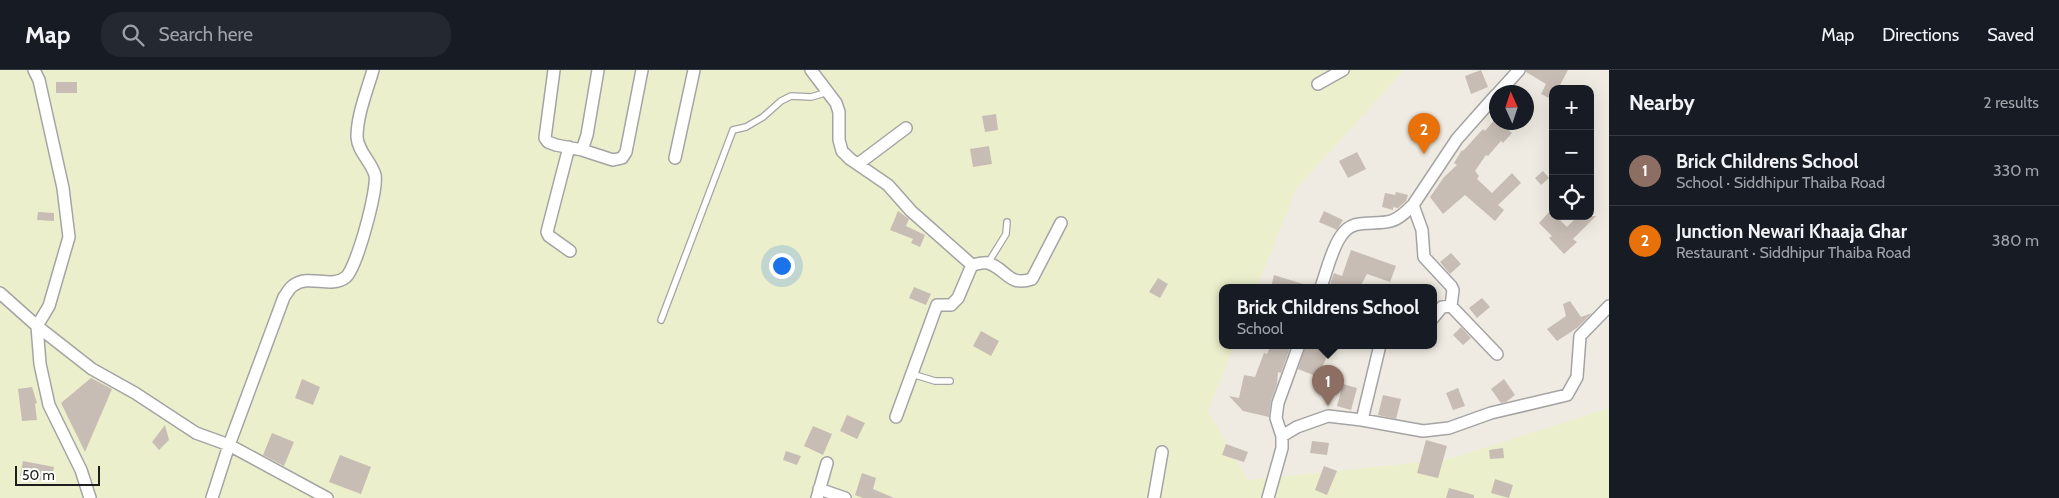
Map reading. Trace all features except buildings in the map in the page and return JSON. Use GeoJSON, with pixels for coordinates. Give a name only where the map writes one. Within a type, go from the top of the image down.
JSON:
{"type":"FeatureCollection","features":[{"type":"Feature","properties":{"kind":"street"},"geometry":{"type":"LineString","coordinates":[[34,70],[39,80],[63,188],[69,237],[48,306],[37,326],[40,364],[49,405],[81,470],[90,498]]}},
{"type":"Feature","properties":{"kind":"street"},"geometry":{"type":"LineString","coordinates":[[212,498],[229,446],[284,297],[294,285],[305,281],[338,281],[346,277],[359,254],[368,218],[375,175],[360,150],[358,127],[373,70]]}},
{"type":"Feature","properties":{"kind":"street"},"geometry":{"type":"LineString","coordinates":[[554,70],[545,138],[548,142],[556,145],[582,150],[613,160],[622,158],[626,152],[642,70]]}},
{"type":"Feature","properties":{"kind":"street"},"geometry":{"type":"LineString","coordinates":[[582,150],[587,135],[598,70]]}},
{"type":"Feature","properties":{"kind":"street"},"geometry":{"type":"LineString","coordinates":[[675,158],[694,70]]}},
{"type":"Feature","properties":{"kind":"street"},"geometry":{"type":"LineString","coordinates":[[810,70],[836,103],[842,150],[850,159],[888,186],[911,211],[972,265],[988,263],[1014,281],[1032,279],[1061,224]]}},
{"type":"Feature","properties":{"kind":"street"},"geometry":{"type":"LineString","coordinates":[[1318,84],[1343,70]]}},
{"type":"Feature","properties":{"kind":"street"},"geometry":{"type":"LineString","coordinates":[[1506,85],[1519,70]]}},
{"type":"Feature","properties":{"kind":"street"},"geometry":{"type":"LineString","coordinates":[[1322,284],[1340,236],[1358,223],[1392,221],[1413,205],[1457,139],[1489,104]]}},
{"type":"Feature","properties":{"kind":"street"},"geometry":{"type":"LineString","coordinates":[[858,164],[906,128]]}},
{"type":"Feature","properties":{"kind":"street"},"geometry":{"type":"LineString","coordinates":[[568,147],[547,232],[548,236],[570,251]]}},
{"type":"Feature","properties":{"kind":"street"},"geometry":{"type":"LineString","coordinates":[[1413,205],[1422,230],[1424,257],[1451,286],[1453,290],[1451,306]]}},
{"type":"Feature","properties":{"kind":"street"},"geometry":{"type":"LineString","coordinates":[[896,417],[937,305],[951,305],[958,298],[972,265]]}},
{"type":"Feature","properties":{"kind":"street"},"geometry":{"type":"LineString","coordinates":[[0,293],[37,326],[92,368],[135,393],[196,433],[229,446],[327,498]]}},
{"type":"Feature","properties":{"kind":"street"},"geometry":{"type":"LineString","coordinates":[[1437,313],[1442,307],[1451,306]]}},
{"type":"Feature","properties":{"kind":"street"},"geometry":{"type":"LineString","coordinates":[[1451,306],[1497,354]]}},
{"type":"Feature","properties":{"kind":"street"},"geometry":{"type":"LineString","coordinates":[[1282,436],[1297,427],[1328,416],[1423,431],[1449,428],[1491,413],[1567,395],[1578,377],[1580,336],[1609,306]]}},
{"type":"Feature","properties":{"kind":"street"},"geometry":{"type":"LineString","coordinates":[[1268,498],[1282,448],[1282,436],[1276,418],[1278,403],[1298,349]]}},
{"type":"Feature","properties":{"kind":"street"},"geometry":{"type":"LineString","coordinates":[[1362,420],[1379,349]]}},
{"type":"Feature","properties":{"kind":"street"},"geometry":{"type":"LineString","coordinates":[[1154,498],[1162,452]]}},
{"type":"Feature","properties":{"kind":"street"},"geometry":{"type":"LineString","coordinates":[[827,464],[818,493],[845,498]]}},
{"type":"Feature","properties":{"kind":"lane"},"geometry":{"type":"LineString","coordinates":[[661,320],[734,130],[746,127],[762,117],[781,101],[792,96],[811,97],[828,92]]}},
{"type":"Feature","properties":{"kind":"lane"},"geometry":{"type":"LineString","coordinates":[[988,263],[1006,234],[1007,222]]}},
{"type":"Feature","properties":{"kind":"lane"},"geometry":{"type":"LineString","coordinates":[[912,374],[935,381],[950,382]]}},
{"type":"Feature","properties":{"kind":"green space"},"geometry":{"type":"Polygon","coordinates":[[[0,70],[1404,70],[1296,189],[1258,284],[1219,284],[1219,349],[1232,349],[1208,411],[1248,480],[1450,459],[1609,408],[1609,498],[0,498],[0,70]]]}},
{"type":"Feature","properties":{"kind":"place","name":"Junction Newari Khaaja Ghar"},"geometry":{"type":"Point","coordinates":[1424,154]}},
{"type":"Feature","properties":{"kind":"place","name":"Brick Childrens School"},"geometry":{"type":"Point","coordinates":[1328,406]}}]}
